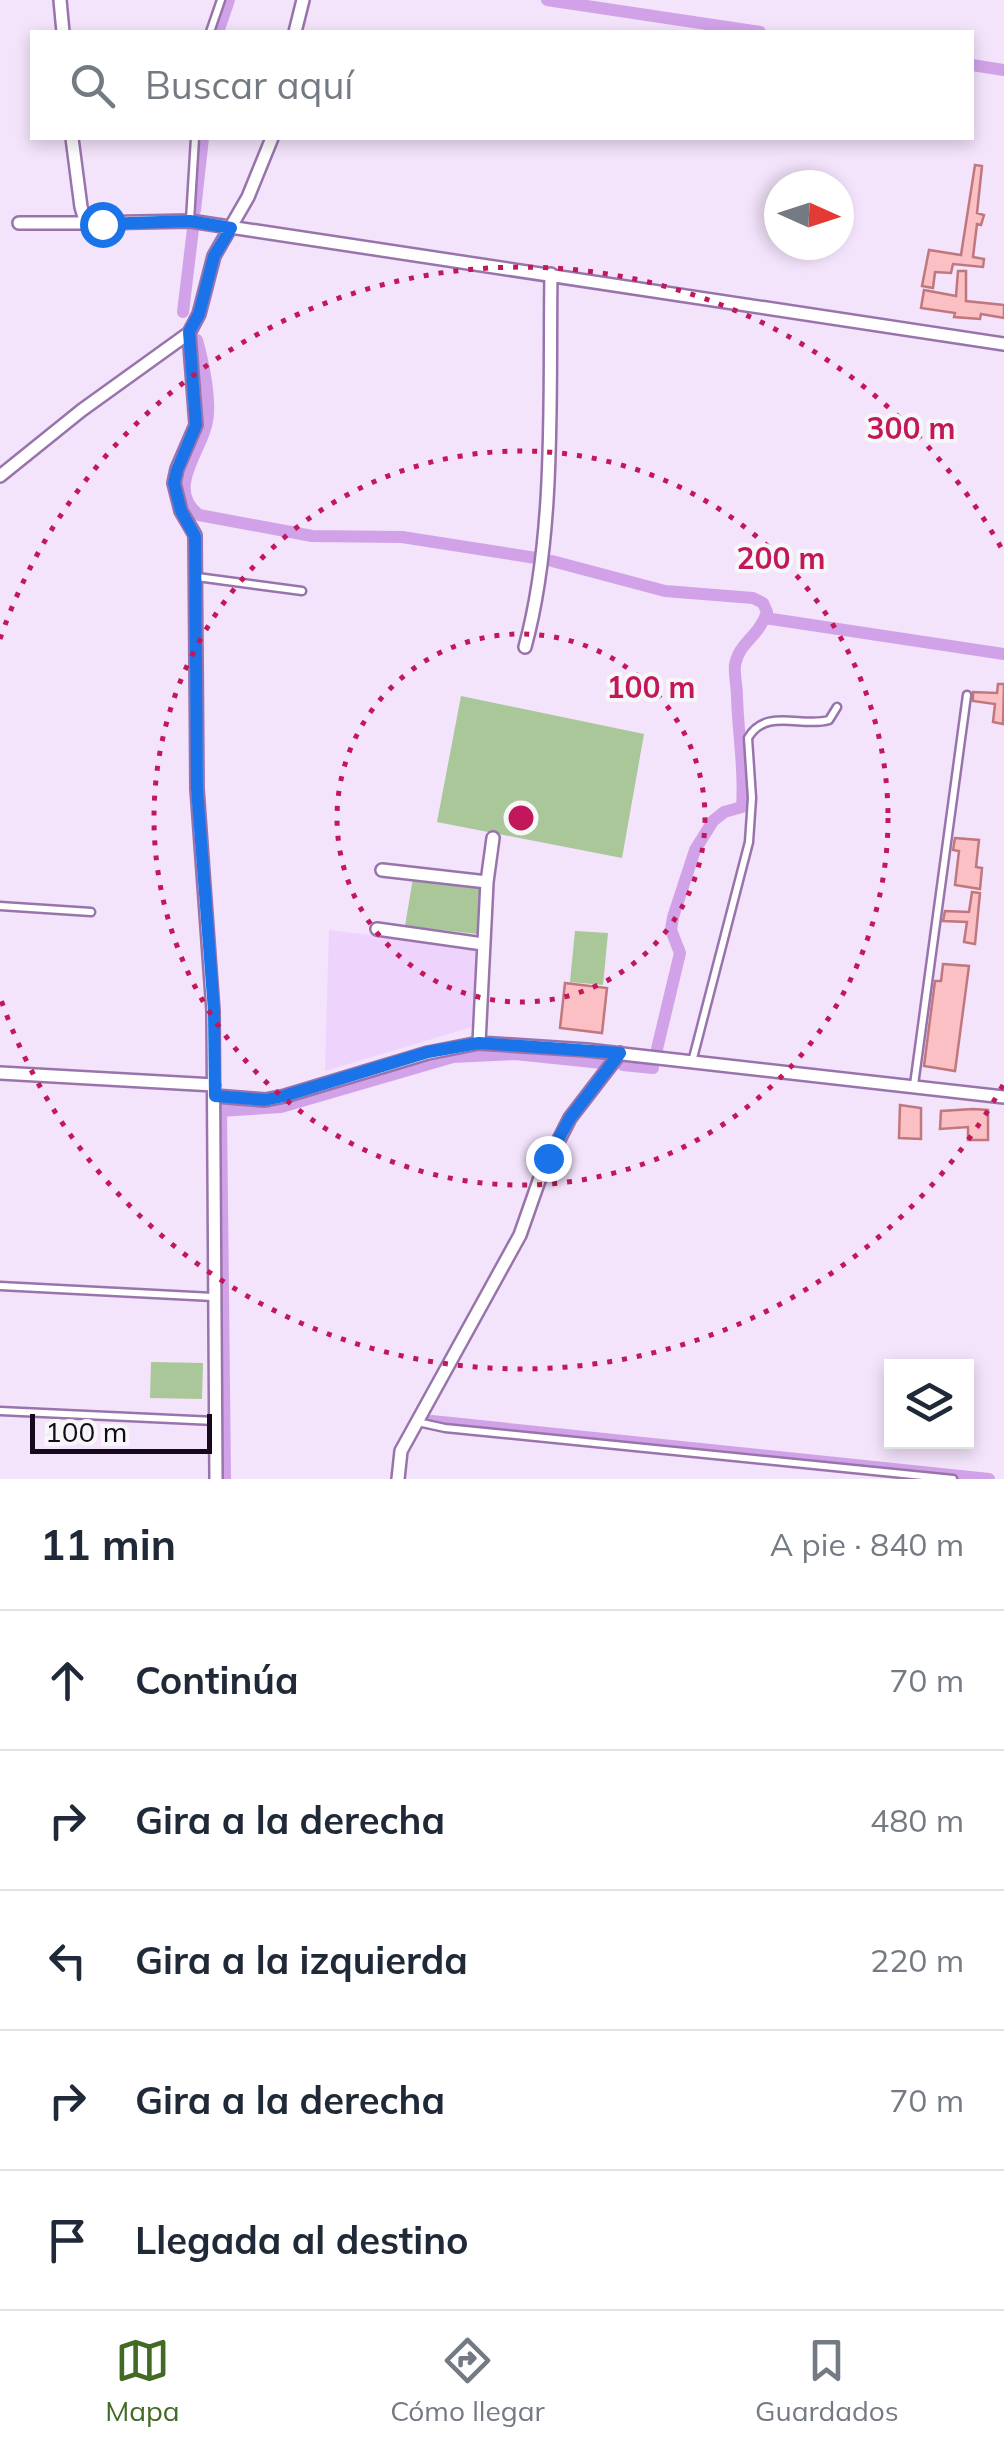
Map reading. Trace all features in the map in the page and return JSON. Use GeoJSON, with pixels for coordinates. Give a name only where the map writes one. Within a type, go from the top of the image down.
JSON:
{"type":"FeatureCollection","features":[{"type":"Feature","properties":{"kind":"street"},"geometry":{"type":"LineString","coordinates":[[60,0],[62,30]]}},
{"type":"Feature","properties":{"kind":"street"},"geometry":{"type":"LineString","coordinates":[[296,30],[303,0]]}},
{"type":"Feature","properties":{"kind":"street"},"geometry":{"type":"LineString","coordinates":[[72,140],[81,207],[90,223]]}},
{"type":"Feature","properties":{"kind":"street"},"geometry":{"type":"LineString","coordinates":[[0,476],[189,332],[199,314],[214,256],[260,172],[271,140]]}},
{"type":"Feature","properties":{"kind":"street"},"geometry":{"type":"LineString","coordinates":[[19,224],[190,221],[1004,344]]}},
{"type":"Feature","properties":{"kind":"street"},"geometry":{"type":"LineString","coordinates":[[525,647],[543,549],[551,274]]}},
{"type":"Feature","properties":{"kind":"street"},"geometry":{"type":"LineString","coordinates":[[189,332],[196,425],[174,483],[181,511],[195,536],[197,789],[214,1011],[216,1479]]}},
{"type":"Feature","properties":{"kind":"street"},"geometry":{"type":"LineString","coordinates":[[479,1043],[493,838]]}},
{"type":"Feature","properties":{"kind":"street"},"geometry":{"type":"LineString","coordinates":[[382,870],[487,882]]}},
{"type":"Feature","properties":{"kind":"street"},"geometry":{"type":"LineString","coordinates":[[376,928],[483,944]]}},
{"type":"Feature","properties":{"kind":"street"},"geometry":{"type":"LineString","coordinates":[[0,1074],[275,1098],[428,1052],[479,1043],[620,1053],[1004,1097]]}},
{"type":"Feature","properties":{"kind":"street"},"geometry":{"type":"LineString","coordinates":[[398,1479],[401,1451],[520,1235],[541,1175],[570,1118],[620,1053]]}},
{"type":"Feature","properties":{"kind":"lane"},"geometry":{"type":"LineString","coordinates":[[211,30],[221,0]]}},
{"type":"Feature","properties":{"kind":"lane"},"geometry":{"type":"LineString","coordinates":[[190,221],[194,140]]}},
{"type":"Feature","properties":{"kind":"lane"},"geometry":{"type":"LineString","coordinates":[[196,577],[302,590]]}},
{"type":"Feature","properties":{"kind":"lane"},"geometry":{"type":"LineString","coordinates":[[914,1087],[968,695]]}},
{"type":"Feature","properties":{"kind":"lane"},"geometry":{"type":"LineString","coordinates":[[692,1062],[749,842],[752,798],[748,738],[760,724],[794,719],[810,724],[829,720],[837,707]]}},
{"type":"Feature","properties":{"kind":"lane"},"geometry":{"type":"LineString","coordinates":[[0,906],[91,912]]}},
{"type":"Feature","properties":{"kind":"lane"},"geometry":{"type":"LineString","coordinates":[[0,1286],[214,1298]]}},
{"type":"Feature","properties":{"kind":"lane"},"geometry":{"type":"LineString","coordinates":[[0,1411],[216,1421]]}},
{"type":"Feature","properties":{"kind":"lane"},"geometry":{"type":"LineString","coordinates":[[419,1418],[422,1423],[445,1428],[954,1479]]}},
{"type":"Feature","properties":{"kind":"shaded area"},"geometry":{"type":"Polygon","coordinates":[[[329,930],[478,949],[475,1026],[325,1071],[329,930]]]}},
{"type":"Feature","properties":{"kind":"green space"},"geometry":{"type":"Polygon","coordinates":[[[461,696],[644,734],[622,858],[437,822],[461,696]]]}},
{"type":"Feature","properties":{"kind":"green space"},"geometry":{"type":"Polygon","coordinates":[[[413,878],[480,888],[478,934],[405,926],[413,878]]]}},
{"type":"Feature","properties":{"kind":"green space"},"geometry":{"type":"Polygon","coordinates":[[[575,931],[608,933],[603,985],[570,982],[575,931]]]}},
{"type":"Feature","properties":{"kind":"green space"},"geometry":{"type":"Polygon","coordinates":[[[151,1362],[203,1363],[202,1399],[150,1398],[151,1362]]]}},
{"type":"Feature","properties":{"kind":"building"},"geometry":{"type":"Polygon","coordinates":[[[975,165],[982,166],[977,213],[984,215],[981,225],[977,224],[973,257],[984,259],[983,267],[953,264],[951,273],[935,272],[933,288],[922,286],[929,250],[961,255],[975,165]]]}},
{"type":"Feature","properties":{"kind":"building"},"geometry":{"type":"Polygon","coordinates":[[[958,271],[966,271],[966,301],[1004,305],[1004,318],[981,314],[980,319],[954,317],[955,313],[921,308],[924,290],[956,296],[958,271]]]}},
{"type":"Feature","properties":{"kind":"building"},"geometry":{"type":"Polygon","coordinates":[[[998,684],[1004,684],[1003,724],[993,722],[995,704],[973,701],[973,692],[997,693],[998,684]]]}},
{"type":"Feature","properties":{"kind":"building"},"geometry":{"type":"Polygon","coordinates":[[[955,838],[979,840],[976,867],[982,868],[980,889],[955,885],[959,851],[953,850],[955,838]]]}},
{"type":"Feature","properties":{"kind":"building"},"geometry":{"type":"Polygon","coordinates":[[[972,892],[980,893],[975,944],[964,942],[967,922],[943,921],[945,911],[969,912],[972,892]]]}},
{"type":"Feature","properties":{"kind":"building"},"geometry":{"type":"Polygon","coordinates":[[[943,964],[969,966],[955,1071],[924,1066],[935,981],[941,981],[943,964]]]}},
{"type":"Feature","properties":{"kind":"building"},"geometry":{"type":"Polygon","coordinates":[[[565,983],[607,988],[602,1033],[560,1028],[565,983]]]}},
{"type":"Feature","properties":{"kind":"building"},"geometry":{"type":"Polygon","coordinates":[[[900,1105],[921,1108],[921,1139],[899,1138],[900,1105]]]}},
{"type":"Feature","properties":{"kind":"building"},"geometry":{"type":"Polygon","coordinates":[[[988,1110],[988,1140],[968,1140],[968,1127],[940,1129],[941,1111],[988,1110]]]}},
{"type":"Feature","properties":{"kind":"waterway"},"geometry":{"type":"LineString","coordinates":[[219,30],[229,0]]}},
{"type":"Feature","properties":{"kind":"waterway"},"geometry":{"type":"LineString","coordinates":[[547,0],[747,30]]}},
{"type":"Feature","properties":{"kind":"waterway"},"geometry":{"type":"LineString","coordinates":[[974,65],[1004,70]]}},
{"type":"Feature","properties":{"kind":"waterway"},"geometry":{"type":"LineString","coordinates":[[195,210],[203,140]]}},
{"type":"Feature","properties":{"kind":"waterway"},"geometry":{"type":"LineString","coordinates":[[183,312],[193,229]]}},
{"type":"Feature","properties":{"kind":"waterway"},"geometry":{"type":"LineString","coordinates":[[197,340],[208,412],[185,492],[199,515],[312,536],[402,537],[536,558]]}},
{"type":"Feature","properties":{"kind":"waterway"},"geometry":{"type":"LineString","coordinates":[[552,561],[665,591],[753,598],[763,603],[767,612],[735,665],[742,807],[724,812],[713,821],[695,850],[673,917],[671,930],[680,953],[657,1049]]}},
{"type":"Feature","properties":{"kind":"waterway"},"geometry":{"type":"LineString","coordinates":[[765,618],[1004,654]]}},
{"type":"Feature","properties":{"kind":"waterway"},"geometry":{"type":"LineString","coordinates":[[225,1479],[221,1111],[281,1107],[453,1057],[515,1054],[602,1063]]}},
{"type":"Feature","properties":{"kind":"waterway"},"geometry":{"type":"LineString","coordinates":[[623,1065],[653,1068]]}},
{"type":"Feature","properties":{"kind":"waterway"},"geometry":{"type":"LineString","coordinates":[[432,1421],[989,1479]]}},
{"type":"Feature","properties":{"kind":"route"},"geometry":{"type":"LineString","coordinates":[[102,224],[190,221],[231,228],[214,256],[199,314],[189,332],[196,425],[174,483],[181,511],[195,536],[197,789],[214,1011],[215,1096],[265,1100],[428,1052],[479,1043],[620,1053],[580,1103],[548,1158]]}}]}
